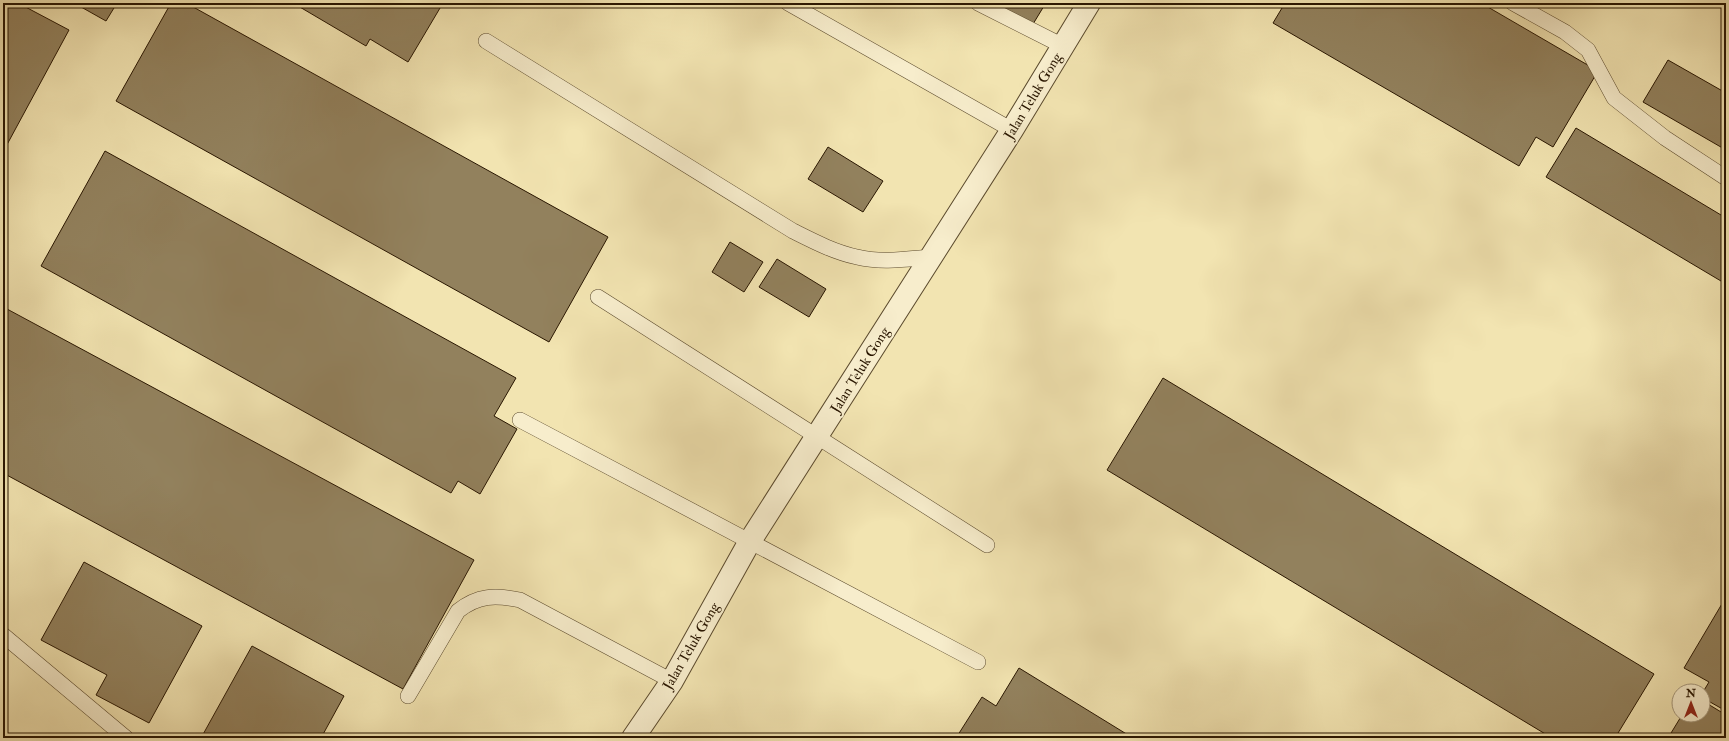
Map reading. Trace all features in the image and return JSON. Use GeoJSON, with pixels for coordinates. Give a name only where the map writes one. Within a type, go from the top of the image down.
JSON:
{"type":"FeatureCollection","features":[{"type":"Feature","properties":{"kind":"street","name":"Jalan Teluk Gong"},"geometry":{"type":"LineString","coordinates":[[633,738],[672,681],[750,541],[932,257],[1012,130],[1089,3]]}},
{"type":"Feature","properties":{"kind":"lane"},"geometry":{"type":"LineString","coordinates":[[788,3],[1012,130]]}},
{"type":"Feature","properties":{"kind":"lane"},"geometry":{"type":"LineString","coordinates":[[978,3],[1063,46]]}},
{"type":"Feature","properties":{"kind":"lane"},"geometry":{"type":"LineString","coordinates":[[1513,3],[1565,32],[1588,50],[1614,98],[1665,138],[1726,178]]}},
{"type":"Feature","properties":{"kind":"lane"},"geometry":{"type":"LineString","coordinates":[[486,41],[793,231],[829,248],[857,257],[882,260],[932,257]]}},
{"type":"Feature","properties":{"kind":"lane"},"geometry":{"type":"LineString","coordinates":[[598,297],[987,545]]}},
{"type":"Feature","properties":{"kind":"lane"},"geometry":{"type":"LineString","coordinates":[[520,420],[978,662]]}},
{"type":"Feature","properties":{"kind":"lane"},"geometry":{"type":"LineString","coordinates":[[408,696],[458,611],[469,602],[501,596],[520,600],[672,681]]}},
{"type":"Feature","properties":{"kind":"lane"},"geometry":{"type":"LineString","coordinates":[[3,635],[100,714],[126,738]]}},
{"type":"Feature","properties":{"kind":"building"},"geometry":{"type":"Polygon","coordinates":[[[3,3],[18,3],[69,30],[3,152],[3,3]]]}},
{"type":"Feature","properties":{"kind":"building"},"geometry":{"type":"Polygon","coordinates":[[[74,3],[117,3],[106,21],[74,3]]]}},
{"type":"Feature","properties":{"kind":"building"},"geometry":{"type":"Polygon","coordinates":[[[171,3],[186,3],[608,237],[549,342],[116,101],[171,3]]]}},
{"type":"Feature","properties":{"kind":"building"},"geometry":{"type":"Polygon","coordinates":[[[293,3],[443,3],[408,62],[370,39],[366,46],[293,3]]]}},
{"type":"Feature","properties":{"kind":"building"},"geometry":{"type":"Polygon","coordinates":[[[997,3],[1040,3],[1044,6],[1030,29],[994,8],[997,3]]]}},
{"type":"Feature","properties":{"kind":"building"},"geometry":{"type":"Polygon","coordinates":[[[1285,3],[1481,3],[1598,71],[1553,147],[1536,137],[1519,166],[1273,23],[1285,3]]]}},
{"type":"Feature","properties":{"kind":"building"},"geometry":{"type":"Polygon","coordinates":[[[1668,60],[1726,93],[1726,150],[1643,102],[1668,60]]]}},
{"type":"Feature","properties":{"kind":"building"},"geometry":{"type":"Polygon","coordinates":[[[1576,128],[1726,218],[1726,284],[1546,177],[1576,128]]]}},
{"type":"Feature","properties":{"kind":"building"},"geometry":{"type":"Polygon","coordinates":[[[828,147],[883,181],[863,212],[808,179],[828,147]]]}},
{"type":"Feature","properties":{"kind":"building"},"geometry":{"type":"Polygon","coordinates":[[[105,151],[516,378],[494,416],[517,429],[480,494],[458,481],[451,493],[41,266],[105,151]]]}},
{"type":"Feature","properties":{"kind":"building"},"geometry":{"type":"Polygon","coordinates":[[[730,242],[763,262],[744,292],[712,272],[730,242]]]}},
{"type":"Feature","properties":{"kind":"building"},"geometry":{"type":"Polygon","coordinates":[[[777,259],[826,289],[809,317],[759,287],[777,259]]]}},
{"type":"Feature","properties":{"kind":"building"},"geometry":{"type":"Polygon","coordinates":[[[7,309],[474,560],[403,689],[3,473],[3,317],[7,309]]]}},
{"type":"Feature","properties":{"kind":"building"},"geometry":{"type":"Polygon","coordinates":[[[1163,378],[1654,674],[1615,738],[1552,738],[1107,470],[1163,378]]]}},
{"type":"Feature","properties":{"kind":"building"},"geometry":{"type":"Polygon","coordinates":[[[84,562],[202,626],[149,723],[96,695],[107,675],[41,640],[84,562]]]}},
{"type":"Feature","properties":{"kind":"building"},"geometry":{"type":"Polygon","coordinates":[[[1726,597],[1726,711],[1711,703],[1711,683],[1708,683],[1684,668],[1726,597]]]}},
{"type":"Feature","properties":{"kind":"building"},"geometry":{"type":"Polygon","coordinates":[[[252,646],[344,696],[321,738],[201,738],[252,646]]]}},
{"type":"Feature","properties":{"kind":"building"},"geometry":{"type":"Polygon","coordinates":[[[1019,668],[1133,738],[956,738],[982,697],[996,706],[1019,668]]]}},
{"type":"Feature","properties":{"kind":"building"},"geometry":{"type":"Polygon","coordinates":[[[1711,706],[1726,715],[1726,738],[1668,738],[1677,723],[1711,723],[1711,706]]]}}]}
